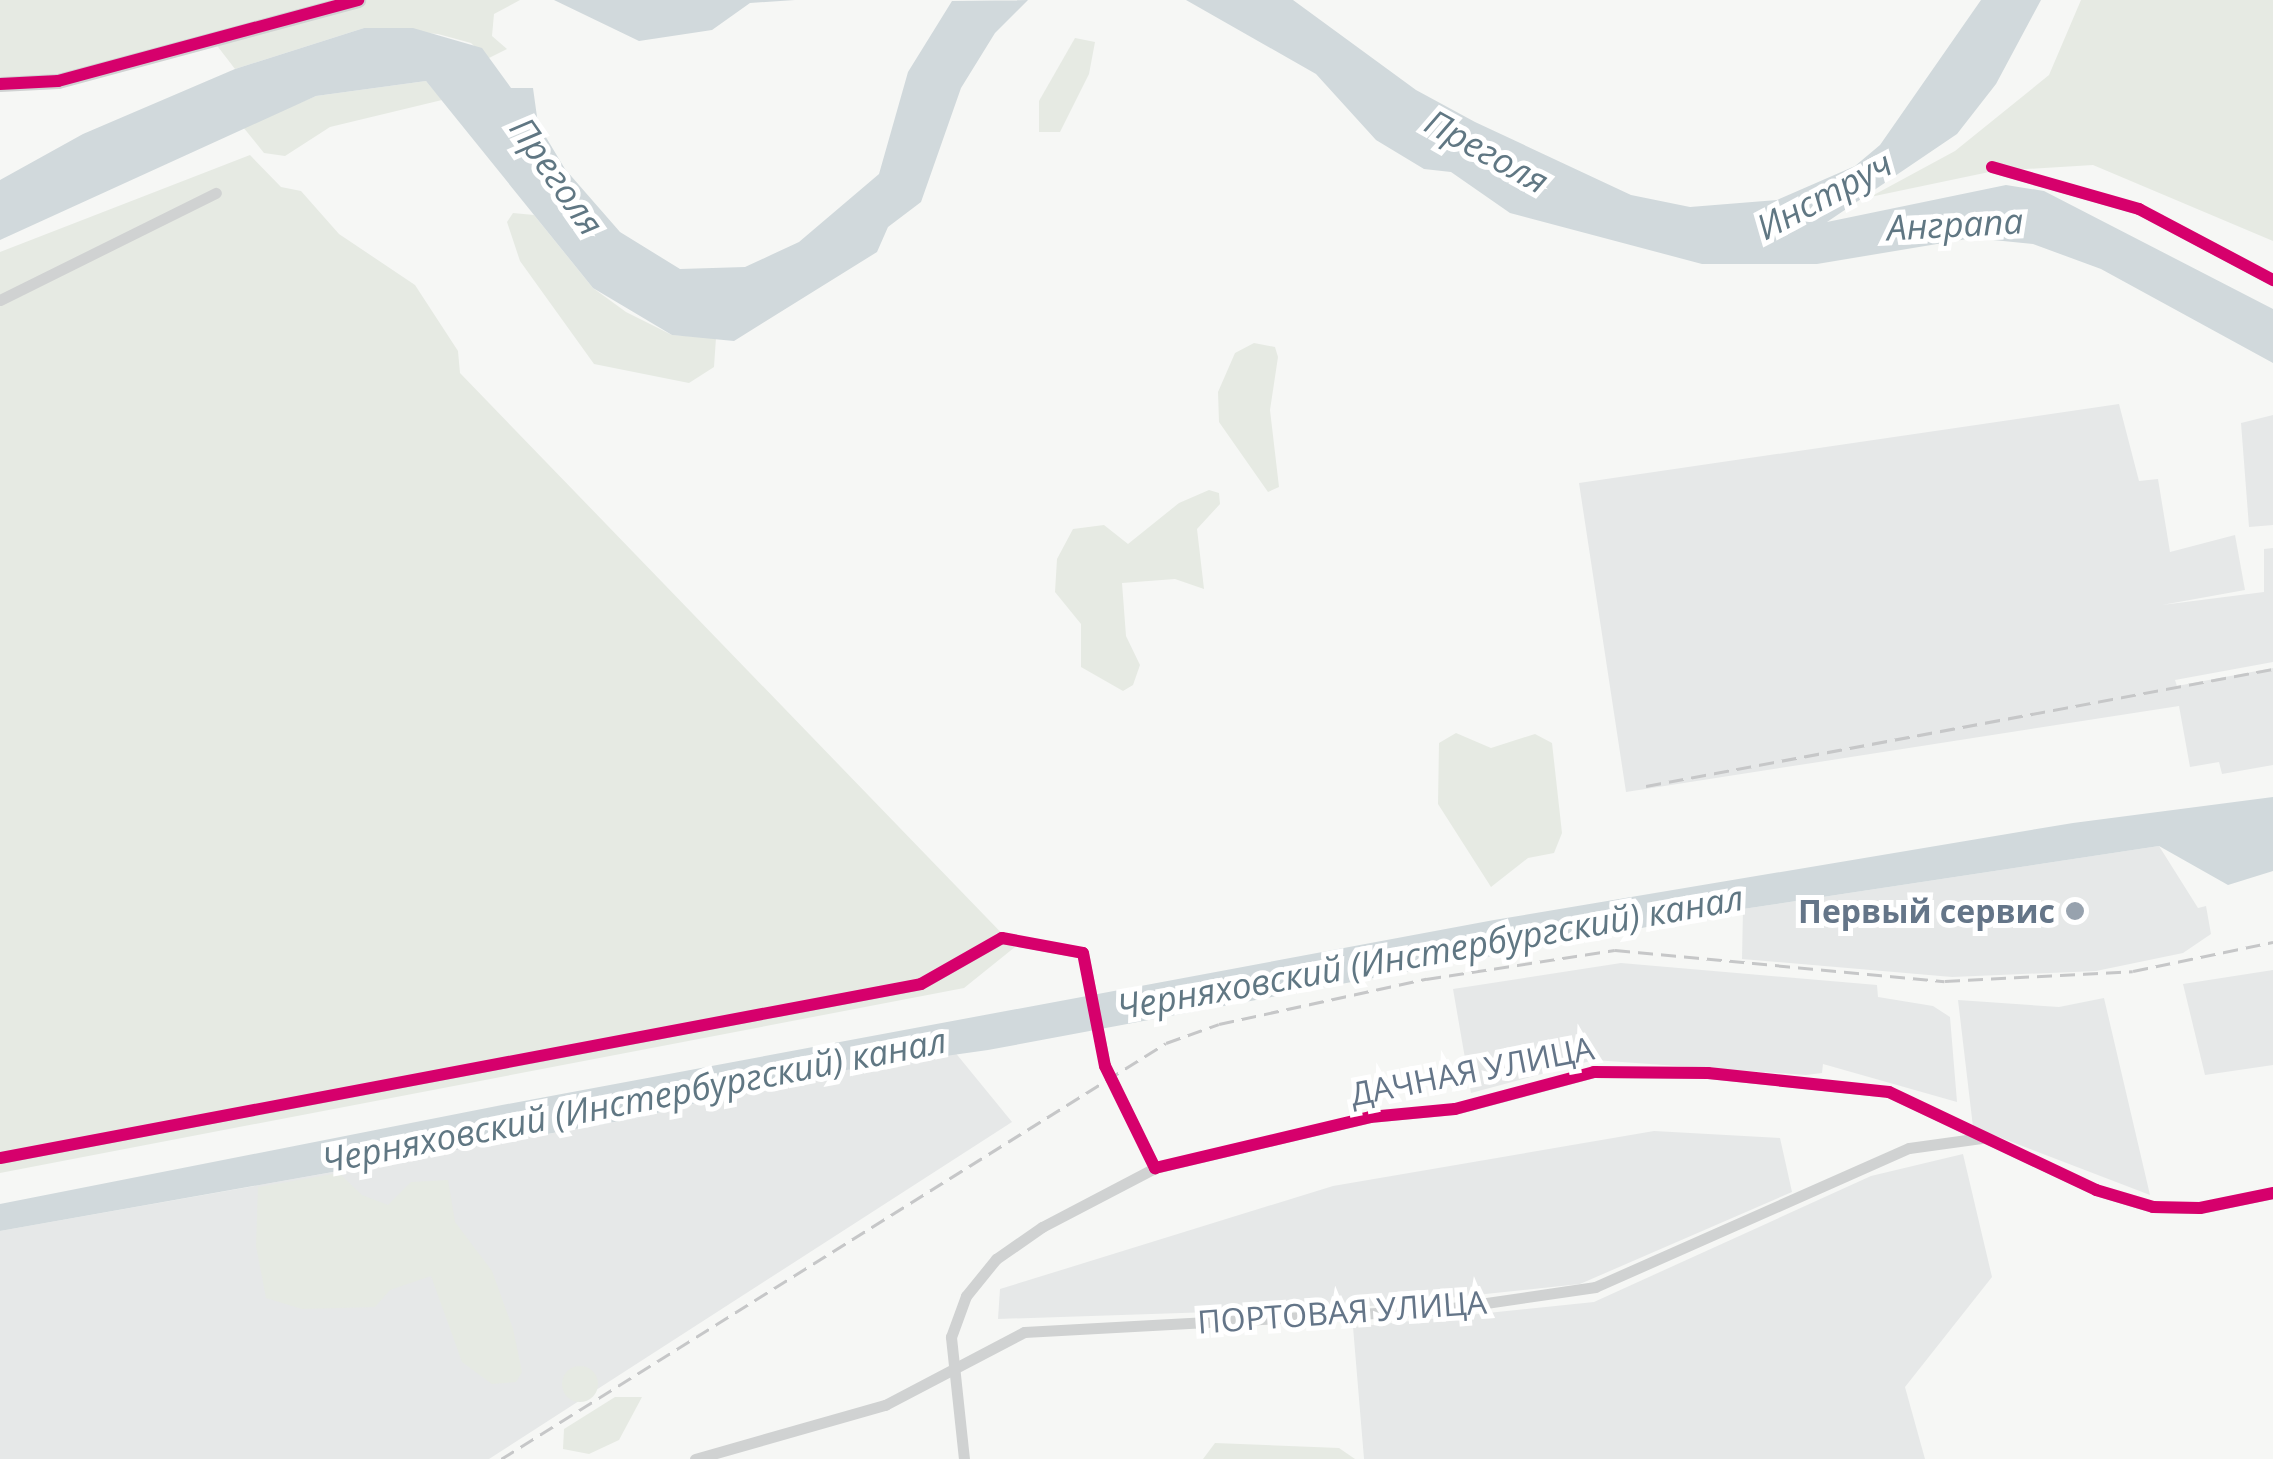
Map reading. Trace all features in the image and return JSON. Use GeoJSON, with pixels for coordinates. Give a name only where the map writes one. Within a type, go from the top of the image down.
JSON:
{"type":"FeatureCollection","features":[{"type":"Feature","properties":{"kind":"street"},"geometry":{"type":"LineString","coordinates":[[0,84],[58,81],[358,0]]}},
{"type":"Feature","properties":{"kind":"street"},"geometry":{"type":"LineString","coordinates":[[1992,167],[2140,209],[2273,280]]}},
{"type":"Feature","properties":{"kind":"street"},"geometry":{"type":"LineString","coordinates":[[0,300],[216,193]]}},
{"type":"Feature","properties":{"kind":"street"},"geometry":{"type":"LineString","coordinates":[[0,1158],[921,984],[1002,938],[1083,953],[1098,1045],[1155,1168]]}},
{"type":"Feature","properties":{"kind":"street","name":"ДАЧНАЯ УЛИЦА"},"geometry":{"type":"LineString","coordinates":[[964,1459],[953,1372],[957,1315],[996,1259],[1155,1168],[1370,1118],[1455,1110],[1594,1072],[1708,1073],[1870,1089],[1936,1108],[1982,1138],[2153,1208],[2200,1208],[2273,1194]]}},
{"type":"Feature","properties":{"kind":"street","name":"ПОРТОВАЯ УЛИЦА"},"geometry":{"type":"LineString","coordinates":[[695,1459],[824,1428],[953,1372],[1024,1332],[1445,1309],[1595,1287],[1909,1148],[1982,1138]]}},
{"type":"Feature","properties":{"kind":"shaded area"},"geometry":{"type":"Polygon","coordinates":[[[0,0],[520,0],[494,14],[492,36],[507,49],[487,59],[471,43],[438,34],[364,28],[235,69],[215,43],[58,81],[0,84],[0,0]]]}},
{"type":"Feature","properties":{"kind":"shaded area"},"geometry":{"type":"Polygon","coordinates":[[[2081,0],[2273,0],[2273,241],[2093,165],[1994,171],[1870,197],[1955,151],[2049,75],[2081,0]]]}},
{"type":"Feature","properties":{"kind":"shaded area"},"geometry":{"type":"Polygon","coordinates":[[[1075,38],[1095,42],[1089,74],[1060,132],[1039,132],[1039,101],[1075,38]]]}},
{"type":"Feature","properties":{"kind":"shaded area"},"geometry":{"type":"Polygon","coordinates":[[[426,81],[442,100],[330,127],[285,156],[264,153],[243,127],[316,96],[426,81]]]}},
{"type":"Feature","properties":{"kind":"shaded area"},"geometry":{"type":"Polygon","coordinates":[[[250,155],[281,187],[301,191],[339,234],[415,285],[458,351],[460,373],[1015,947],[964,988],[0,1173],[0,252],[250,155]]]}},
{"type":"Feature","properties":{"kind":"shaded area"},"geometry":{"type":"Polygon","coordinates":[[[513,213],[534,215],[593,288],[626,312],[672,335],[716,338],[714,367],[689,383],[594,364],[520,261],[507,222],[513,213]]]}},
{"type":"Feature","properties":{"kind":"shaded area"},"geometry":{"type":"Polygon","coordinates":[[[1254,343],[1275,347],[1278,357],[1270,410],[1279,487],[1268,492],[1219,422],[1218,392],[1235,353],[1254,343]]]}},
{"type":"Feature","properties":{"kind":"shaded area"},"geometry":{"type":"Polygon","coordinates":[[[2119,404],[2139,481],[2158,479],[2170,552],[2235,535],[2245,590],[2162,605],[2264,592],[2264,549],[2273,548],[2273,662],[2175,680],[2177,686],[2273,668],[2273,765],[2222,774],[2219,762],[2190,767],[2179,706],[1626,792],[1579,483],[2119,404]]]}},
{"type":"Feature","properties":{"kind":"shaded area"},"geometry":{"type":"Polygon","coordinates":[[[2273,415],[2273,525],[2249,527],[2241,423],[2273,415]]]}},
{"type":"Feature","properties":{"kind":"shaded area"},"geometry":{"type":"Polygon","coordinates":[[[1209,490],[1219,493],[1220,504],[1197,529],[1204,589],[1175,579],[1122,583],[1126,636],[1140,665],[1133,685],[1123,691],[1081,667],[1081,624],[1055,592],[1057,559],[1073,529],[1104,525],[1128,544],[1179,503],[1209,490]]]}},
{"type":"Feature","properties":{"kind":"shaded area"},"geometry":{"type":"Polygon","coordinates":[[[1456,733],[1491,748],[1535,734],[1552,743],[1562,833],[1554,853],[1528,858],[1491,887],[1438,804],[1439,743],[1456,733]]]}},
{"type":"Feature","properties":{"kind":"shaded area"},"geometry":{"type":"Polygon","coordinates":[[[2159,846],[2198,908],[2206,906],[2211,934],[2183,953],[2096,971],[1952,977],[1742,959],[1743,909],[2159,846]]]}},
{"type":"Feature","properties":{"kind":"shaded area"},"geometry":{"type":"Polygon","coordinates":[[[1621,963],[1877,985],[1878,997],[1933,1006],[1950,1017],[1957,1102],[1823,1064],[1822,1073],[1806,1075],[1594,1060],[1471,1093],[1453,989],[1621,963]]]}},
{"type":"Feature","properties":{"kind":"shaded area"},"geometry":{"type":"Polygon","coordinates":[[[2273,970],[2273,1065],[2205,1075],[2183,984],[2273,970]]]}},
{"type":"Feature","properties":{"kind":"shaded area"},"geometry":{"type":"Polygon","coordinates":[[[2104,998],[2150,1195],[1973,1127],[1958,1000],[2059,1007],[2104,998]]]}},
{"type":"Feature","properties":{"kind":"shaded area"},"geometry":{"type":"Polygon","coordinates":[[[954,1051],[1012,1122],[489,1459],[0,1459],[0,1231],[638,1118],[804,1076],[954,1051]]]}},
{"type":"Feature","properties":{"kind":"shaded area"},"geometry":{"type":"Polygon","coordinates":[[[1654,1131],[1780,1138],[1792,1192],[1580,1284],[1361,1307],[998,1319],[1000,1289],[1333,1186],[1654,1131]]]}},
{"type":"Feature","properties":{"kind":"shaded area"},"geometry":{"type":"Polygon","coordinates":[[[1963,1154],[1992,1277],[1905,1387],[1925,1459],[1364,1459],[1353,1327],[1594,1302],[1871,1176],[1963,1154]]]}},
{"type":"Feature","properties":{"kind":"shaded area"},"geometry":{"type":"Polygon","coordinates":[[[339,1173],[362,1195],[388,1205],[411,1182],[448,1180],[455,1222],[492,1271],[513,1329],[522,1372],[516,1382],[492,1384],[462,1362],[431,1276],[390,1290],[375,1307],[302,1309],[266,1298],[256,1246],[258,1187],[339,1173]]]}},
{"type":"Feature","properties":{"kind":"shaded area"},"geometry":{"type":"Polygon","coordinates":[[[580,1366],[593,1371],[598,1384],[593,1397],[580,1402],[567,1397],[562,1384],[567,1371],[580,1366]]]}},
{"type":"Feature","properties":{"kind":"shaded area"},"geometry":{"type":"Polygon","coordinates":[[[615,1397],[642,1397],[619,1440],[589,1454],[563,1449],[564,1429],[615,1397]]]}},
{"type":"Feature","properties":{"kind":"shaded area"},"geometry":{"type":"Polygon","coordinates":[[[1215,1443],[1339,1448],[1355,1459],[1203,1459],[1215,1443]]]}},
{"type":"Feature","properties":{"kind":"water"},"geometry":{"type":"Polygon","coordinates":[[[554,0],[795,0],[750,3],[712,30],[639,41],[554,0]]]}},
{"type":"Feature","properties":{"kind":"water","name":"Преголя"},"geometry":{"type":"Polygon","coordinates":[[[1028,0],[995,33],[961,88],[921,202],[888,227],[877,252],[734,341],[672,335],[593,288],[426,81],[316,96],[0,240],[0,180],[83,134],[235,69],[364,28],[413,28],[482,48],[511,88],[533,88],[538,124],[565,169],[620,232],[680,269],[745,267],[799,242],[879,174],[908,72],[952,1],[1028,0]]]}},
{"type":"Feature","properties":{"kind":"water"},"geometry":{"type":"Polygon","coordinates":[[[1186,0],[1293,0],[1416,90],[1475,122],[1631,195],[1690,207],[1777,200],[1855,166],[1880,145],[1981,0],[2041,0],[1996,84],[1957,134],[1827,222],[2006,185],[2044,191],[2273,309],[2273,363],[2101,269],[2033,244],[1973,238],[1817,264],[1702,264],[1510,213],[1451,172],[1424,169],[1376,140],[1316,74],[1186,0]]]}},
{"type":"Feature","properties":{"kind":"water","name":"Черняховский (Инстербургский) канал"},"geometry":{"type":"Polygon","coordinates":[[[2273,797],[2273,871],[2228,885],[2159,846],[1743,909],[988,1050],[804,1076],[637,1118],[0,1231],[0,1204],[502,1105],[1494,920],[2073,823],[2273,797]]]}},
{"type":"Feature","properties":{"kind":"railway"},"geometry":{"type":"LineString","coordinates":[[1646,786],[2273,669]]}},
{"type":"Feature","properties":{"kind":"railway"},"geometry":{"type":"LineString","coordinates":[[501,1459],[1166,1043],[1219,1024],[1426,979],[1615,950],[1945,981],[2133,971],[2273,942]]}},
{"type":"Feature","properties":{"kind":"cycle path"},"geometry":{"type":"LineString","coordinates":[[0,84],[58,81],[358,0]]}},
{"type":"Feature","properties":{"kind":"cycle path"},"geometry":{"type":"LineString","coordinates":[[1992,167],[2139,209],[2273,280]]}},
{"type":"Feature","properties":{"kind":"cycle path"},"geometry":{"type":"LineString","coordinates":[[0,1158],[921,984],[1002,938],[1083,953],[1105,1066],[1155,1168],[1370,1117],[1455,1109],[1594,1072],[1708,1073],[1889,1092],[2096,1190],[2153,1207],[2200,1208],[2273,1193]]}},
{"type":"Feature","properties":{"kind":"place","name":"Первый сервис"},"geometry":{"type":"Point","coordinates":[2075,911]}},
{"type":"Feature","properties":{"kind":"water label","name":"Инструч"},"geometry":{"type":"Point","coordinates":[1824,195]}},
{"type":"Feature","properties":{"kind":"water label","name":"Анграпа"},"geometry":{"type":"Point","coordinates":[1955,224]}}]}
